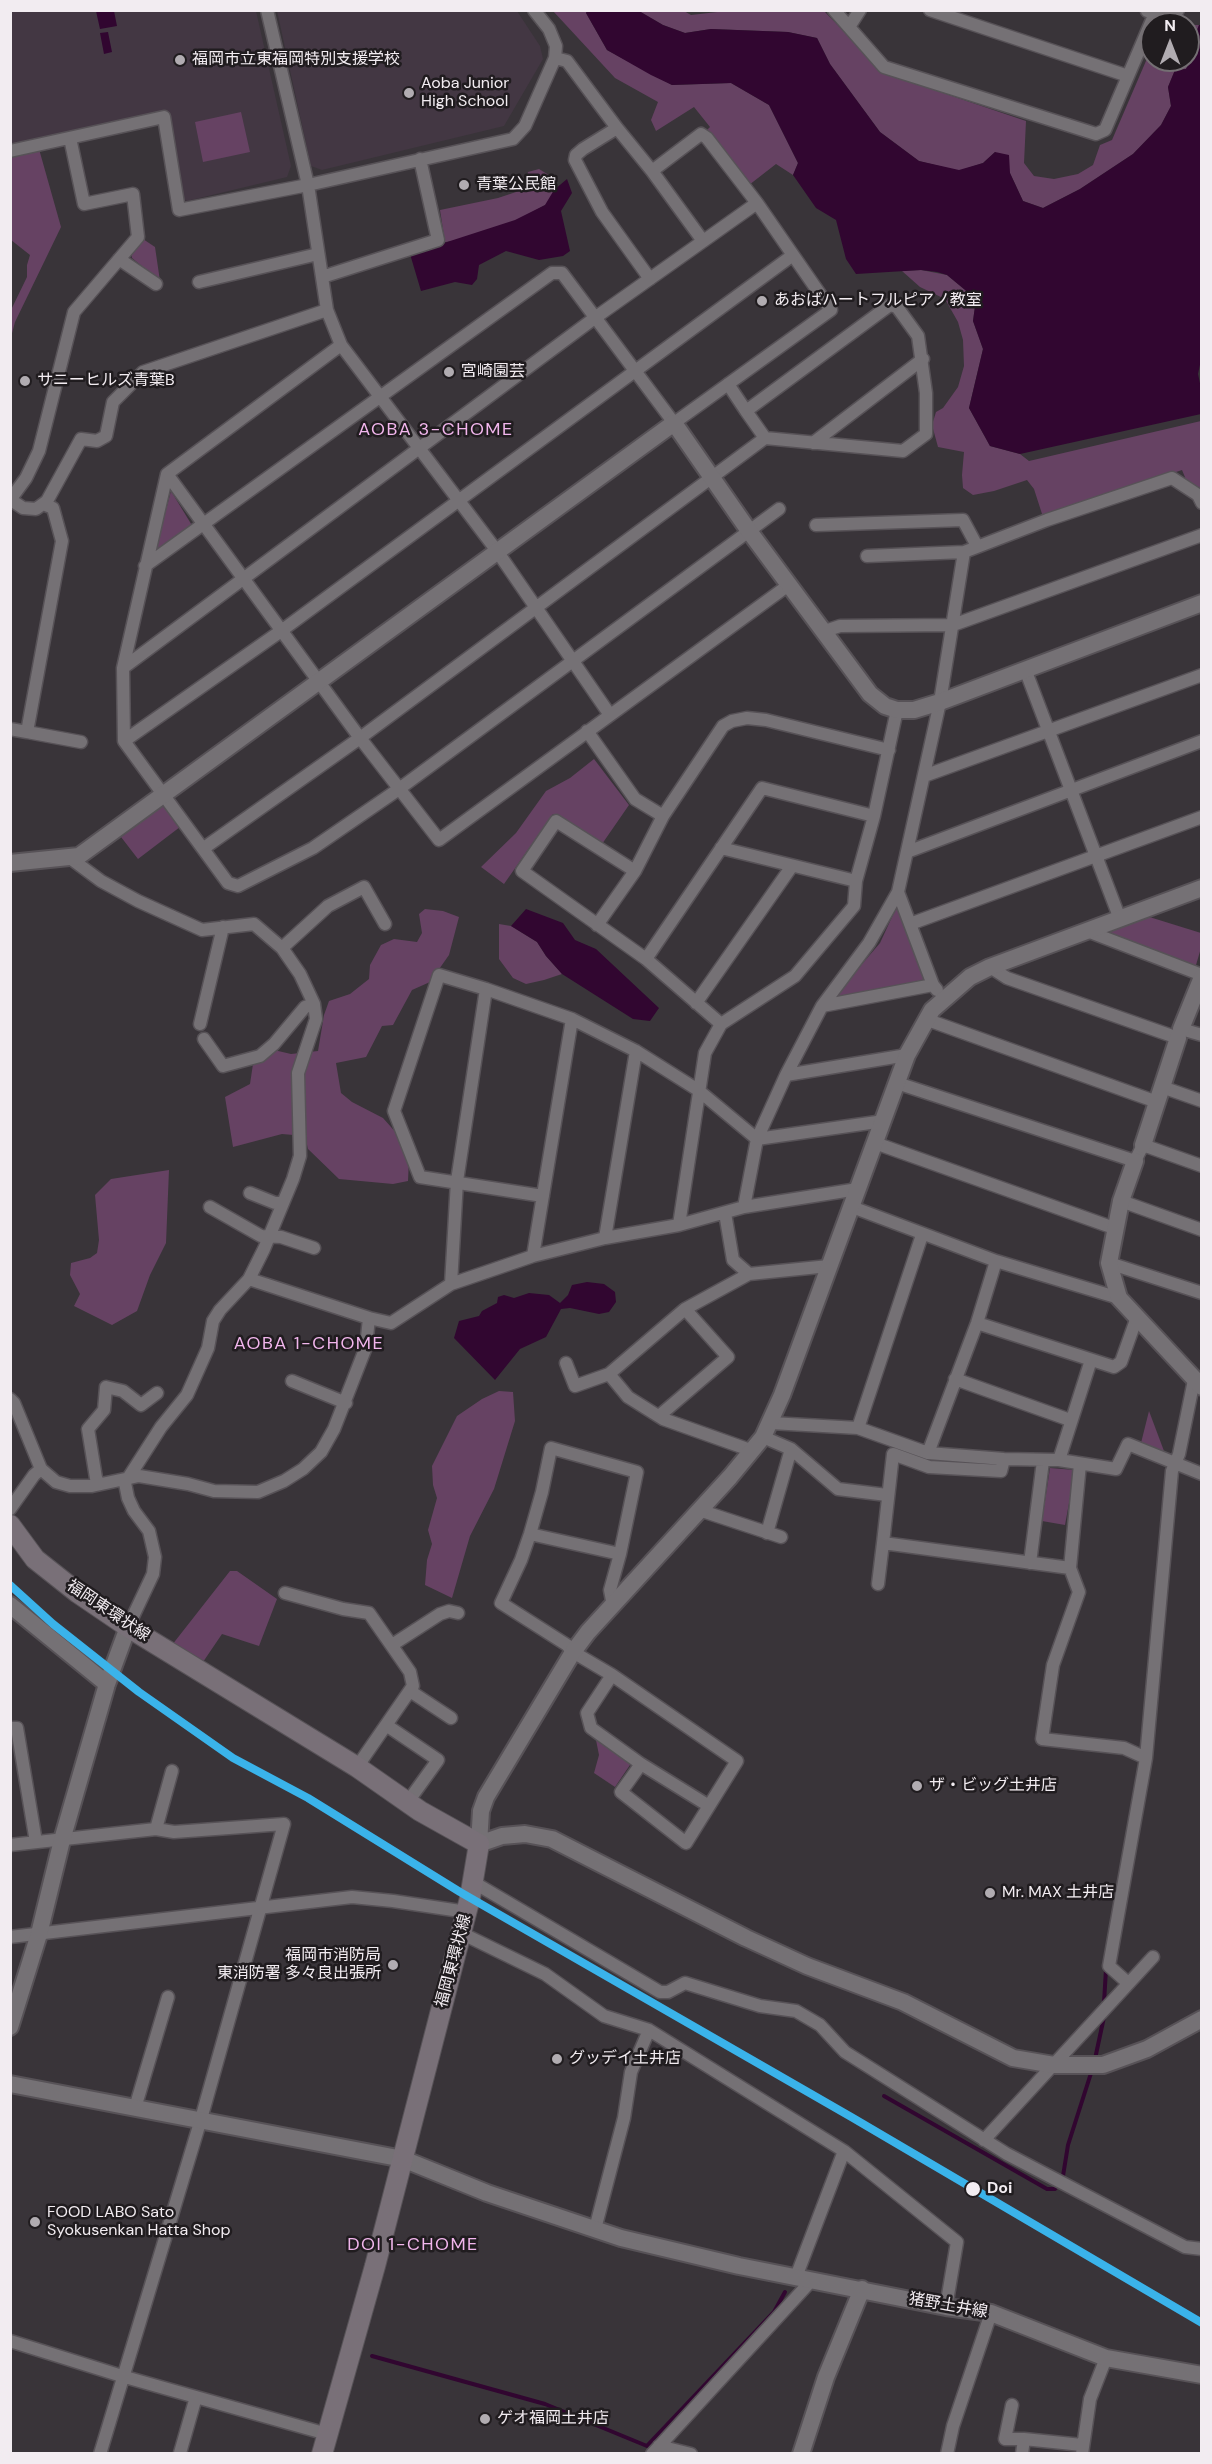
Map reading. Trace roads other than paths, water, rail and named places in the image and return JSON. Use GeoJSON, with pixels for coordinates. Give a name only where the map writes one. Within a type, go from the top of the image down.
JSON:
{"type":"FeatureCollection","features":[{"type":"Feature","properties":{"kind":"main road","name":"福岡東環状線"},"geometry":{"type":"LineString","coordinates":[[10,1525],[35,1559],[78,1593],[128,1627],[357,1767],[408,1803],[479,1844],[467,1911],[403,2159],[325,2444]]}},
{"type":"Feature","properties":{"kind":"street"},"geometry":{"type":"LineString","coordinates":[[267,10],[308,185],[327,310],[341,345],[497,551],[610,715]]}},
{"type":"Feature","properties":{"kind":"street"},"geometry":{"type":"LineString","coordinates":[[10,151],[164,117],[178,210],[308,185],[513,139],[525,126],[555,58],[556,46],[549,28],[534,10]]}},
{"type":"Feature","properties":{"kind":"street"},"geometry":{"type":"LineString","coordinates":[[834,10],[884,67],[1096,134],[1105,130],[1140,43]]}},
{"type":"Feature","properties":{"kind":"street"},"geometry":{"type":"LineString","coordinates":[[849,27],[860,10]]}},
{"type":"Feature","properties":{"kind":"street"},"geometry":{"type":"LineString","coordinates":[[930,10],[1128,76]]}},
{"type":"Feature","properties":{"kind":"street"},"geometry":{"type":"LineString","coordinates":[[1151,12],[1179,10]]}},
{"type":"Feature","properties":{"kind":"street"},"geometry":{"type":"LineString","coordinates":[[555,58],[567,61],[703,241]]}},
{"type":"Feature","properties":{"kind":"street"},"geometry":{"type":"LineString","coordinates":[[617,128],[583,149],[576,155],[575,160],[602,212],[650,279]]}},
{"type":"Feature","properties":{"kind":"street"},"geometry":{"type":"LineString","coordinates":[[10,863],[80,856],[831,310],[757,203],[707,138],[701,134],[652,171]]}},
{"type":"Feature","properties":{"kind":"street"},"geometry":{"type":"LineString","coordinates":[[70,138],[84,204],[133,194],[138,237],[74,312],[39,451],[26,478],[11,500],[23,508],[36,509],[47,501],[81,439],[97,441],[105,436],[113,402],[143,372],[327,310]]}},
{"type":"Feature","properties":{"kind":"street"},"geometry":{"type":"LineString","coordinates":[[322,277],[438,240],[420,159]]}},
{"type":"Feature","properties":{"kind":"street"},"geometry":{"type":"LineString","coordinates":[[123,668],[596,317],[757,203]]}},
{"type":"Feature","properties":{"kind":"street"},"geometry":{"type":"LineString","coordinates":[[199,282],[318,254]]}},
{"type":"Feature","properties":{"kind":"street"},"geometry":{"type":"LineString","coordinates":[[124,741],[281,631],[793,255]]}},
{"type":"Feature","properties":{"kind":"street"},"geometry":{"type":"LineString","coordinates":[[120,259],[156,284]]}},
{"type":"Feature","properties":{"kind":"street"},"geometry":{"type":"LineString","coordinates":[[145,566],[552,273],[562,273],[636,370],[749,531],[870,694],[885,706],[897,710],[914,710],[940,702],[1202,603]]}},
{"type":"Feature","properties":{"kind":"street"},"geometry":{"type":"LineString","coordinates":[[204,848],[360,738],[765,438],[903,451],[926,434],[926,393],[918,336],[897,308],[890,305],[746,411]]}},
{"type":"Feature","properties":{"kind":"street"},"geometry":{"type":"LineString","coordinates":[[341,345],[167,474],[123,668],[124,741],[228,883],[238,886],[313,848],[399,789],[779,509]]}},
{"type":"Feature","properties":{"kind":"street"},"geometry":{"type":"LineString","coordinates":[[813,443],[923,359]]}},
{"type":"Feature","properties":{"kind":"street"},"geometry":{"type":"LineString","coordinates":[[728,384],[765,438]]}},
{"type":"Feature","properties":{"kind":"street"},"geometry":{"type":"LineString","coordinates":[[167,474],[360,738],[439,840],[790,584]]}},
{"type":"Feature","properties":{"kind":"street"},"geometry":{"type":"LineString","coordinates":[[867,556],[964,552],[1047,520],[1172,478],[1198,495],[1202,503]]}},
{"type":"Feature","properties":{"kind":"street"},"geometry":{"type":"LineString","coordinates":[[27,732],[62,541],[53,508],[43,504]]}},
{"type":"Feature","properties":{"kind":"street"},"geometry":{"type":"LineString","coordinates":[[816,525],[963,520],[977,546]]}},
{"type":"Feature","properties":{"kind":"street"},"geometry":{"type":"LineString","coordinates":[[825,631],[840,626],[953,625],[1202,535]]}},
{"type":"Feature","properties":{"kind":"street"},"geometry":{"type":"LineString","coordinates":[[744,1207],[757,1139],[786,1075],[822,1006],[869,943],[898,892],[940,702],[964,552]]}},
{"type":"Feature","properties":{"kind":"street"},"geometry":{"type":"LineString","coordinates":[[1025,669],[1120,919]]}},
{"type":"Feature","properties":{"kind":"street"},"geometry":{"type":"LineString","coordinates":[[924,776],[1202,675]]}},
{"type":"Feature","properties":{"kind":"street"},"geometry":{"type":"LineString","coordinates":[[679,1225],[705,1053],[721,1024],[795,976],[854,906],[856,881],[874,816],[897,710]]}},
{"type":"Feature","properties":{"kind":"street"},"geometry":{"type":"LineString","coordinates":[[597,925],[635,871],[663,816],[723,726],[732,721],[747,718],[766,720],[889,750]]}},
{"type":"Feature","properties":{"kind":"street"},"geometry":{"type":"LineString","coordinates":[[10,729],[81,742]]}},
{"type":"Feature","properties":{"kind":"street"},"geometry":{"type":"LineString","coordinates":[[587,731],[635,799],[663,816]]}},
{"type":"Feature","properties":{"kind":"street"},"geometry":{"type":"LineString","coordinates":[[907,852],[1202,741]]}},
{"type":"Feature","properties":{"kind":"street"},"geometry":{"type":"LineString","coordinates":[[646,959],[762,788],[874,816]]}},
{"type":"Feature","properties":{"kind":"street"},"geometry":{"type":"LineString","coordinates":[[910,924],[1202,817]]}},
{"type":"Feature","properties":{"kind":"street"},"geometry":{"type":"LineString","coordinates":[[635,871],[556,821],[522,871],[646,959],[721,1024]]}},
{"type":"Feature","properties":{"kind":"street"},"geometry":{"type":"LineString","coordinates":[[721,848],[856,881]]}},
{"type":"Feature","properties":{"kind":"street"},"geometry":{"type":"LineString","coordinates":[[10,2027],[39,1934],[62,1839],[107,1684],[128,1627],[153,1574],[155,1557],[149,1531],[128,1498],[125,1483],[161,1427],[187,1395],[208,1348],[213,1321],[249,1279],[269,1238],[300,1156],[298,1073],[316,1019],[315,1004],[300,974],[282,948],[254,924],[202,930],[160,913],[100,881],[70,858]]}},
{"type":"Feature","properties":{"kind":"street"},"geometry":{"type":"LineString","coordinates":[[696,1003],[792,866]]}},
{"type":"Feature","properties":{"kind":"street"},"geometry":{"type":"LineString","coordinates":[[282,948],[328,906],[364,887],[385,924]]}},
{"type":"Feature","properties":{"kind":"street"},"geometry":{"type":"LineString","coordinates":[[822,1006],[939,991],[990,967],[1202,888]]}},
{"type":"Feature","properties":{"kind":"street"},"geometry":{"type":"LineString","coordinates":[[898,892],[939,991],[907,1055],[852,1207],[762,1437],[588,1632],[573,1652],[486,1797],[481,1811],[479,1844],[502,1836],[525,1834],[552,1839],[746,1938],[797,1961],[903,2002],[1013,2058],[1054,2065],[1083,2067],[1103,2065],[1147,2049],[1202,2019]]}},
{"type":"Feature","properties":{"kind":"street"},"geometry":{"type":"LineString","coordinates":[[200,1024],[223,927]]}},
{"type":"Feature","properties":{"kind":"street"},"geometry":{"type":"LineString","coordinates":[[1087,931],[1202,976],[1180,1033],[1143,1146],[1135,1161],[1121,1201],[1109,1263],[1119,1298],[1198,1383],[1172,1472],[1146,1758],[1109,1966],[1128,1983]]}},
{"type":"Feature","properties":{"kind":"street"},"geometry":{"type":"LineString","coordinates":[[990,967],[1007,978],[1180,1033],[1202,1035]]}},
{"type":"Feature","properties":{"kind":"street"},"geometry":{"type":"LineString","coordinates":[[543,1196],[420,1177],[394,1111],[439,975],[572,1019],[636,1051],[698,1090],[757,1139],[884,1121]]}},
{"type":"Feature","properties":{"kind":"street"},"geometry":{"type":"LineString","coordinates":[[451,1284],[457,1181],[486,989]]}},
{"type":"Feature","properties":{"kind":"street"},"geometry":{"type":"LineString","coordinates":[[204,1039],[222,1066],[261,1056],[305,1007],[315,1004]]}},
{"type":"Feature","properties":{"kind":"street"},"geometry":{"type":"LineString","coordinates":[[533,1256],[572,1019]]}},
{"type":"Feature","properties":{"kind":"street"},"geometry":{"type":"LineString","coordinates":[[925,1019],[1159,1094],[1202,1101]]}},
{"type":"Feature","properties":{"kind":"street"},"geometry":{"type":"LineString","coordinates":[[605,1238],[636,1051]]}},
{"type":"Feature","properties":{"kind":"street"},"geometry":{"type":"LineString","coordinates":[[786,1075],[907,1055]]}},
{"type":"Feature","properties":{"kind":"street"},"geometry":{"type":"LineString","coordinates":[[897,1083],[1135,1161]]}},
{"type":"Feature","properties":{"kind":"street"},"geometry":{"type":"LineString","coordinates":[[875,1143],[1114,1228]]}},
{"type":"Feature","properties":{"kind":"street"},"geometry":{"type":"LineString","coordinates":[[1143,1146],[1202,1166]]}},
{"type":"Feature","properties":{"kind":"street"},"geometry":{"type":"LineString","coordinates":[[249,1279],[369,1318],[392,1323],[451,1284],[533,1256],[605,1238],[679,1225],[744,1207],[858,1189]]}},
{"type":"Feature","properties":{"kind":"street"},"geometry":{"type":"LineString","coordinates":[[250,1193],[275,1203],[283,1203]]}},
{"type":"Feature","properties":{"kind":"street"},"geometry":{"type":"LineString","coordinates":[[1121,1201],[1202,1230]]}},
{"type":"Feature","properties":{"kind":"street"},"geometry":{"type":"LineString","coordinates":[[210,1207],[245,1228],[269,1238],[281,1237],[315,1248]]}},
{"type":"Feature","properties":{"kind":"street"},"geometry":{"type":"LineString","coordinates":[[852,1207],[996,1261],[1119,1298]]}},
{"type":"Feature","properties":{"kind":"street"},"geometry":{"type":"LineString","coordinates":[[725,1213],[733,1260],[749,1274]]}},
{"type":"Feature","properties":{"kind":"street"},"geometry":{"type":"LineString","coordinates":[[858,1428],[922,1235]]}},
{"type":"Feature","properties":{"kind":"street"},"geometry":{"type":"LineString","coordinates":[[928,1453],[977,1323],[996,1261]]}},
{"type":"Feature","properties":{"kind":"street"},"geometry":{"type":"LineString","coordinates":[[1109,1263],[1202,1293]]}},
{"type":"Feature","properties":{"kind":"street"},"geometry":{"type":"LineString","coordinates":[[566,1363],[575,1386],[609,1374],[685,1309],[749,1274],[829,1266]]}},
{"type":"Feature","properties":{"kind":"street"},"geometry":{"type":"LineString","coordinates":[[659,1416],[728,1357],[685,1309]]}},
{"type":"Feature","properties":{"kind":"street"},"geometry":{"type":"LineString","coordinates":[[977,1323],[1114,1367],[1121,1362],[1137,1317]]}},
{"type":"Feature","properties":{"kind":"street"},"geometry":{"type":"LineString","coordinates":[[10,1399],[14,1403],[41,1469],[56,1482],[70,1486],[99,1484],[139,1476],[214,1491],[258,1492],[284,1481],[303,1469],[321,1452],[346,1402],[366,1347],[369,1318]]}},
{"type":"Feature","properties":{"kind":"street"},"geometry":{"type":"LineString","coordinates":[[1059,1460],[1091,1360]]}},
{"type":"Feature","properties":{"kind":"street"},"geometry":{"type":"LineString","coordinates":[[609,1374],[628,1397],[663,1419],[762,1437],[791,1449],[838,1489],[887,1495]]}},
{"type":"Feature","properties":{"kind":"street"},"geometry":{"type":"LineString","coordinates":[[955,1379],[1070,1420]]}},
{"type":"Feature","properties":{"kind":"street"},"geometry":{"type":"LineString","coordinates":[[292,1381],[346,1402]]}},
{"type":"Feature","properties":{"kind":"street"},"geometry":{"type":"LineString","coordinates":[[99,1484],[88,1429],[104,1410],[106,1387],[123,1391],[141,1405],[157,1394]]}},
{"type":"Feature","properties":{"kind":"street"},"geometry":{"type":"LineString","coordinates":[[762,1437],[858,1428],[928,1453],[1004,1459],[1059,1460],[1116,1469],[1128,1444],[1202,1474]]}},
{"type":"Feature","properties":{"kind":"street"},"geometry":{"type":"LineString","coordinates":[[613,1606],[610,1590],[637,1472],[551,1448],[530,1534],[501,1604],[567,1645],[573,1652],[737,1761],[686,1843],[621,1792],[641,1764]]}},
{"type":"Feature","properties":{"kind":"street"},"geometry":{"type":"LineString","coordinates":[[767,1533],[791,1449]]}},
{"type":"Feature","properties":{"kind":"street"},"geometry":{"type":"LineString","coordinates":[[878,1584],[893,1454],[929,1467],[1001,1471],[1004,1459]]}},
{"type":"Feature","properties":{"kind":"street"},"geometry":{"type":"LineString","coordinates":[[1030,1563],[1042,1461]]}},
{"type":"Feature","properties":{"kind":"street"},"geometry":{"type":"LineString","coordinates":[[1080,1464],[1070,1568],[1079,1592],[1053,1665],[1042,1739],[1125,1748],[1146,1758]]}},
{"type":"Feature","properties":{"kind":"street"},"geometry":{"type":"LineString","coordinates":[[10,1509],[34,1474],[41,1469]]}},
{"type":"Feature","properties":{"kind":"street"},"geometry":{"type":"LineString","coordinates":[[699,1510],[781,1537]]}},
{"type":"Feature","properties":{"kind":"street"},"geometry":{"type":"LineString","coordinates":[[530,1534],[620,1554]]}},
{"type":"Feature","properties":{"kind":"street"},"geometry":{"type":"LineString","coordinates":[[883,1543],[1070,1568]]}},
{"type":"Feature","properties":{"kind":"street"},"geometry":{"type":"LineString","coordinates":[[285,1593],[343,1609],[369,1613],[410,1672],[413,1686],[357,1767]]}},
{"type":"Feature","properties":{"kind":"street"},"geometry":{"type":"LineString","coordinates":[[10,1605],[107,1684]]}},
{"type":"Feature","properties":{"kind":"street"},"geometry":{"type":"LineString","coordinates":[[393,1645],[440,1614],[449,1611],[458,1613]]}},
{"type":"Feature","properties":{"kind":"street"},"geometry":{"type":"LineString","coordinates":[[612,1676],[587,1713],[591,1728],[641,1764],[709,1806]]}},
{"type":"Feature","properties":{"kind":"street"},"geometry":{"type":"LineString","coordinates":[[410,1691],[451,1718]]}},
{"type":"Feature","properties":{"kind":"street"},"geometry":{"type":"LineString","coordinates":[[386,1725],[438,1761],[408,1803]]}},
{"type":"Feature","properties":{"kind":"street"},"geometry":{"type":"LineString","coordinates":[[10,1728],[17,1728],[36,1842]]}},
{"type":"Feature","properties":{"kind":"street"},"geometry":{"type":"LineString","coordinates":[[156,1829],[172,1771]]}},
{"type":"Feature","properties":{"kind":"street"},"geometry":{"type":"LineString","coordinates":[[10,1845],[156,1829],[174,1832],[284,1824],[201,2119],[100,2454]]}},
{"type":"Feature","properties":{"kind":"street"},"geometry":{"type":"LineString","coordinates":[[473,1882],[660,1992],[668,1992],[686,1983],[760,2006],[796,2011],[820,2025],[845,2052],[984,2140],[1185,2247],[1202,2249]]}},
{"type":"Feature","properties":{"kind":"street"},"geometry":{"type":"LineString","coordinates":[[10,1937],[352,1897],[393,1900],[467,1911]]}},
{"type":"Feature","properties":{"kind":"street"},"geometry":{"type":"LineString","coordinates":[[461,1933],[545,1974],[604,2016],[649,2030],[844,2151],[957,2242],[946,2307]]}},
{"type":"Feature","properties":{"kind":"street"},"geometry":{"type":"LineString","coordinates":[[984,2140],[1153,1957]]}},
{"type":"Feature","properties":{"kind":"street"},"geometry":{"type":"LineString","coordinates":[[135,2108],[168,1997]]}},
{"type":"Feature","properties":{"kind":"street"},"geometry":{"type":"LineString","coordinates":[[595,2229],[624,2118],[631,2072],[649,2030]]}},
{"type":"Feature","properties":{"kind":"street","name":"猪野土井線"},"geometry":{"type":"LineString","coordinates":[[10,2084],[403,2159],[487,2193],[595,2229],[679,2253],[946,2307],[991,2313],[1106,2358],[1202,2374]]}},
{"type":"Feature","properties":{"kind":"street"},"geometry":{"type":"LineString","coordinates":[[656,2450],[804,2278],[844,2151]]}},
{"type":"Feature","properties":{"kind":"street"},"geometry":{"type":"LineString","coordinates":[[801,2454],[826,2377],[862,2289]]}},
{"type":"Feature","properties":{"kind":"street"},"geometry":{"type":"LineString","coordinates":[[947,2454],[953,2426],[991,2313]]}},
{"type":"Feature","properties":{"kind":"street"},"geometry":{"type":"LineString","coordinates":[[10,2342],[196,2397],[325,2444]]}},
{"type":"Feature","properties":{"kind":"street"},"geometry":{"type":"LineString","coordinates":[[1012,2405],[1005,2439],[1024,2439],[1082,2449],[1090,2399],[1106,2358]]}},
{"type":"Feature","properties":{"kind":"street"},"geometry":{"type":"LineString","coordinates":[[180,2453],[196,2397]]}},
{"type":"Feature","properties":{"kind":"street"},"geometry":{"type":"LineString","coordinates":[[1022,2454],[1024,2439]]}},
{"type":"Feature","properties":{"kind":"street"},"geometry":{"type":"LineString","coordinates":[[656,2450],[691,2454]]}},
{"type":"Feature","properties":{"kind":"waterway"},"geometry":{"type":"LineString","coordinates":[[1104,2003],[1106,1969]]}},
{"type":"Feature","properties":{"kind":"waterway"},"geometry":{"type":"LineString","coordinates":[[1095,2059],[1104,2017]]}},
{"type":"Feature","properties":{"kind":"waterway"},"geometry":{"type":"LineString","coordinates":[[884,2096],[1047,2189],[1055,2189],[1063,2176],[1068,2145],[1092,2070]]}},
{"type":"Feature","properties":{"kind":"waterway"},"geometry":{"type":"LineString","coordinates":[[372,2356],[545,2404],[647,2446],[774,2312],[785,2292]]}},
{"type":"Feature","properties":{"kind":"place","name":"福岡市立東福岡特別支援学校"},"geometry":{"type":"Point","coordinates":[180,60]}},
{"type":"Feature","properties":{"kind":"place","name":"Aoba Junior High School"},"geometry":{"type":"Point","coordinates":[409,93]}},
{"type":"Feature","properties":{"kind":"place","name":"青葉公民館"},"geometry":{"type":"Point","coordinates":[464,185]}},
{"type":"Feature","properties":{"kind":"place","name":"あおばハートフルピアノ教室"},"geometry":{"type":"Point","coordinates":[762,301]}},
{"type":"Feature","properties":{"kind":"place","name":"宮崎園芸"},"geometry":{"type":"Point","coordinates":[449,372]}},
{"type":"Feature","properties":{"kind":"place","name":"サニーヒルズ青葉B"},"geometry":{"type":"Point","coordinates":[25,381]}},
{"type":"Feature","properties":{"kind":"place","name":"ザ・ビッグ土井店"},"geometry":{"type":"Point","coordinates":[917,1786]}},
{"type":"Feature","properties":{"kind":"place","name":"Mr. MAX 土井店"},"geometry":{"type":"Point","coordinates":[990,1893]}},
{"type":"Feature","properties":{"kind":"place","name":"福岡市消防局 東消防署 多々良出張所"},"geometry":{"type":"Point","coordinates":[393,1965]}},
{"type":"Feature","properties":{"kind":"place","name":"グッデイ土井店"},"geometry":{"type":"Point","coordinates":[557,2059]}},
{"type":"Feature","properties":{"kind":"place","name":"Doi"},"geometry":{"type":"Point","coordinates":[973,2189]}},
{"type":"Feature","properties":{"kind":"place","name":"FOOD LABO Sato Syokusenkan Hatta Shop"},"geometry":{"type":"Point","coordinates":[35,2222]}},
{"type":"Feature","properties":{"kind":"place","name":"ゲオ福岡土井店"},"geometry":{"type":"Point","coordinates":[485,2419]}},
{"type":"Feature","properties":{"kind":"district","name":"AOBA 3-CHOME"},"geometry":{"type":"Point","coordinates":[436,430]}},
{"type":"Feature","properties":{"kind":"district","name":"AOBA 1-CHOME"},"geometry":{"type":"Point","coordinates":[309,1344]}},
{"type":"Feature","properties":{"kind":"district","name":"DOI 1-CHOME"},"geometry":{"type":"Point","coordinates":[413,2245]}}]}
